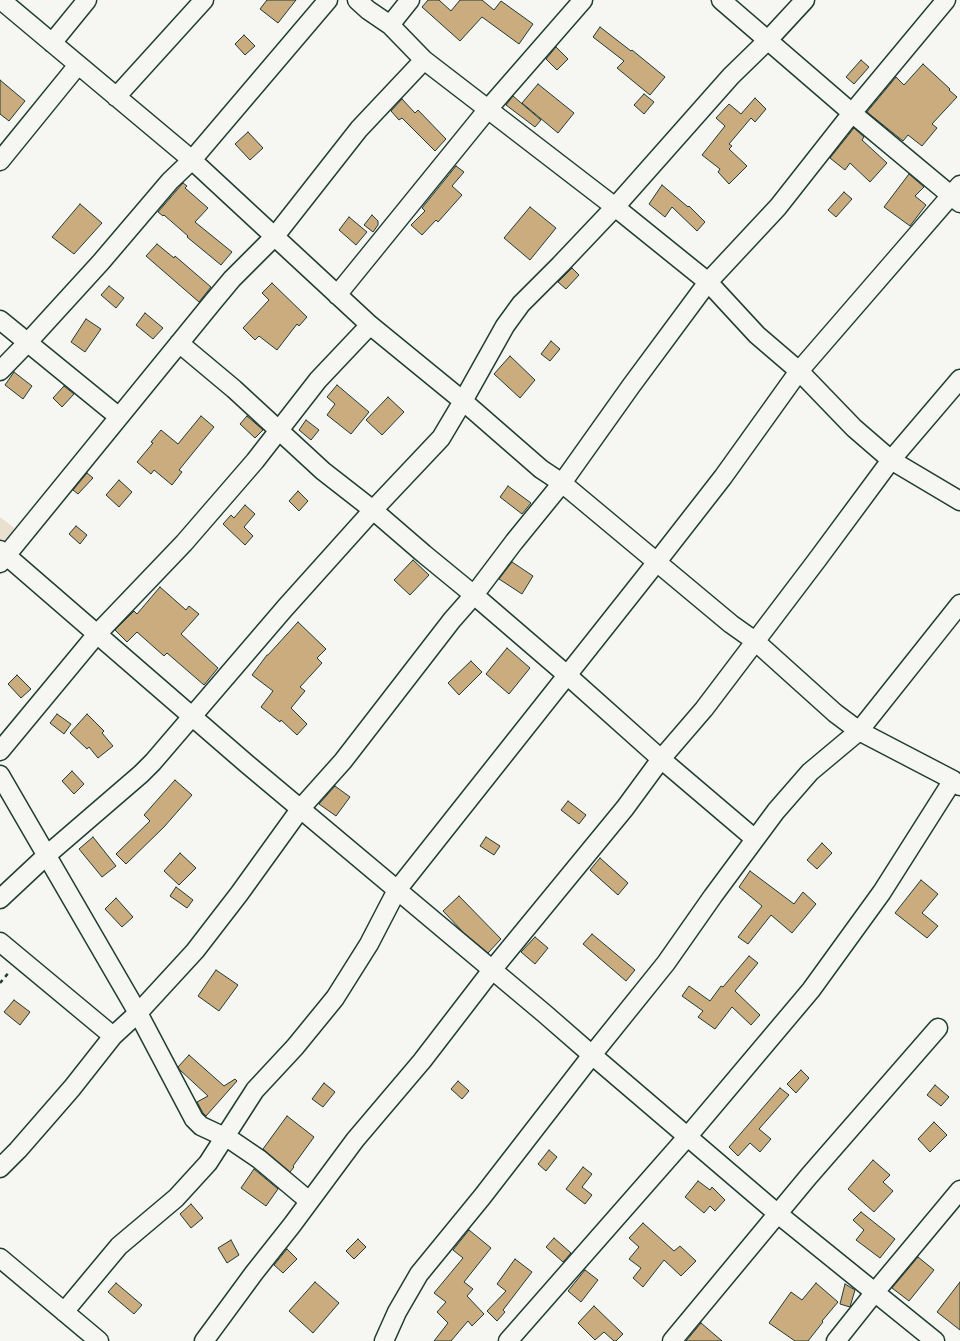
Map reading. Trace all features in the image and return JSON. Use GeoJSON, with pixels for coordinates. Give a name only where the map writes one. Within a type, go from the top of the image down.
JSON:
{"type":"FeatureCollection","features":[{"type":"Feature","properties":{"kind":"street"},"geometry":{"type":"LineString","coordinates":[[1,0],[192,160],[370,325],[534,462],[646,552],[656,563],[755,641],[836,713],[859,731],[957,783],[882,892],[811,990],[688,1136],[508,1341]]}},
{"type":"Feature","properties":{"kind":"street"},"geometry":{"type":"LineString","coordinates":[[52,43],[87,0]]}},
{"type":"Feature","properties":{"kind":"street"},"geometry":{"type":"LineString","coordinates":[[116,97],[204,0]]}},
{"type":"Feature","properties":{"kind":"street"},"geometry":{"type":"LineString","coordinates":[[0,371],[101,262],[170,181],[192,160],[328,0]]}},
{"type":"Feature","properties":{"kind":"street"},"geometry":{"type":"LineString","coordinates":[[356,0],[390,25],[424,60],[615,207],[708,282],[757,335],[800,371],[854,428],[891,460],[960,501]]}},
{"type":"Feature","properties":{"kind":"street"},"geometry":{"type":"LineString","coordinates":[[390,25],[410,0]]}},
{"type":"Feature","properties":{"kind":"street"},"geometry":{"type":"LineString","coordinates":[[337,295],[488,109],[582,0]]}},
{"type":"Feature","properties":{"kind":"street"},"geometry":{"type":"LineString","coordinates":[[64,1312],[119,1246],[176,1198],[208,1163],[255,1090],[295,1047],[335,998],[369,944],[397,890],[723,477],[800,371],[957,195],[852,113],[721,0]]}},
{"type":"Feature","properties":{"kind":"street"},"geometry":{"type":"LineString","coordinates":[[0,899],[47,855],[141,774],[285,608],[441,438],[505,326],[521,304],[615,207],[731,76],[805,0]]}},
{"type":"Feature","properties":{"kind":"street"},"geometry":{"type":"LineString","coordinates":[[0,1168],[72,1088],[113,1036],[138,1013],[195,951],[301,808],[343,761],[452,620],[562,484],[708,282],[778,207],[852,113],[946,0]]}},
{"type":"Feature","properties":{"kind":"street"},"geometry":{"type":"LineString","coordinates":[[424,60],[359,129],[274,236],[232,279],[2,556],[97,634],[247,764],[546,1014],[778,1214],[935,1341]]}},
{"type":"Feature","properties":{"kind":"street"},"geometry":{"type":"LineString","coordinates":[[0,161],[78,65]]}},
{"type":"Feature","properties":{"kind":"street"},"geometry":{"type":"LineString","coordinates":[[0,320],[119,417]]}},
{"type":"Feature","properties":{"kind":"street"},"geometry":{"type":"LineString","coordinates":[[0,752],[97,634],[184,544],[279,431],[318,380],[370,325]]}},
{"type":"Feature","properties":{"kind":"street"},"geometry":{"type":"LineString","coordinates":[[179,343],[234,389],[323,471],[373,510],[567,674],[661,760],[755,839]]}},
{"type":"Feature","properties":{"kind":"street"},"geometry":{"type":"LineString","coordinates":[[204,1341],[354,1140],[422,1061],[492,970],[704,709],[891,460],[960,379]]}},
{"type":"Feature","properties":{"kind":"street"},"geometry":{"type":"LineString","coordinates":[[384,1341],[397,1312],[419,1274],[666,964],[776,811],[810,772],[859,731],[960,604]]}},
{"type":"Feature","properties":{"kind":"street"},"geometry":{"type":"LineString","coordinates":[[0,775],[138,1013],[194,1119],[201,1126],[231,1140],[309,1201]]}},
{"type":"Feature","properties":{"kind":"street"},"geometry":{"type":"LineString","coordinates":[[0,942],[113,1036]]}},
{"type":"Feature","properties":{"kind":"street"},"geometry":{"type":"LineString","coordinates":[[672,1341],[938,1028]]}},
{"type":"Feature","properties":{"kind":"street"},"geometry":{"type":"LineString","coordinates":[[836,1341],[960,1190]]}},
{"type":"Feature","properties":{"kind":"street"},"geometry":{"type":"LineString","coordinates":[[0,1258],[99,1341]]}},
{"type":"Feature","properties":{"kind":"shaded area"},"geometry":{"type":"Polygon","coordinates":[[[0,517],[17,530],[0,551],[0,517]]]}},
{"type":"Feature","properties":{"kind":"building"},"geometry":{"type":"Polygon","coordinates":[[[267,0],[296,0],[278,23],[260,9],[267,0]]]}},
{"type":"Feature","properties":{"kind":"building"},"geometry":{"type":"Polygon","coordinates":[[[428,0],[439,0],[451,11],[460,0],[482,0],[494,10],[501,1],[533,24],[519,44],[482,17],[460,41],[422,7],[428,0]]]}},
{"type":"Feature","properties":{"kind":"building"},"geometry":{"type":"Polygon","coordinates":[[[600,27],[665,77],[650,95],[617,68],[624,61],[593,37],[600,27]]]}},
{"type":"Feature","properties":{"kind":"building"},"geometry":{"type":"Polygon","coordinates":[[[244,35],[255,46],[245,55],[235,44],[244,35]]]}},
{"type":"Feature","properties":{"kind":"building"},"geometry":{"type":"Polygon","coordinates":[[[556,47],[568,59],[557,70],[546,59],[556,47]]]}},
{"type":"Feature","properties":{"kind":"building"},"geometry":{"type":"Polygon","coordinates":[[[861,60],[869,67],[854,84],[846,77],[861,60]]]}},
{"type":"Feature","properties":{"kind":"building"},"geometry":{"type":"Polygon","coordinates":[[[923,64],[957,97],[932,124],[937,128],[922,146],[908,135],[903,141],[867,112],[896,77],[904,85],[923,64]]]}},
{"type":"Feature","properties":{"kind":"building"},"geometry":{"type":"Polygon","coordinates":[[[0,80],[25,101],[9,121],[0,114],[0,80]]]}},
{"type":"Feature","properties":{"kind":"building"},"geometry":{"type":"Polygon","coordinates":[[[538,84],[574,113],[558,133],[522,103],[538,84]]]}},
{"type":"Feature","properties":{"kind":"building"},"geometry":{"type":"Polygon","coordinates":[[[644,94],[654,102],[644,114],[634,105],[644,94]]]}},
{"type":"Feature","properties":{"kind":"building"},"geometry":{"type":"Polygon","coordinates":[[[513,96],[541,120],[535,127],[506,105],[513,96]]]}},
{"type":"Feature","properties":{"kind":"building"},"geometry":{"type":"Polygon","coordinates":[[[755,98],[766,109],[755,122],[751,118],[729,144],[732,146],[729,149],[747,166],[729,184],[718,172],[720,169],[702,155],[725,126],[716,118],[729,104],[741,114],[755,98]]]}},
{"type":"Feature","properties":{"kind":"building"},"geometry":{"type":"Polygon","coordinates":[[[402,99],[415,113],[418,110],[446,139],[435,151],[402,118],[399,120],[391,111],[402,99]]]}},
{"type":"Feature","properties":{"kind":"building"},"geometry":{"type":"Polygon","coordinates":[[[854,128],[864,137],[862,140],[887,163],[870,182],[850,163],[845,170],[830,158],[854,128]]]}},
{"type":"Feature","properties":{"kind":"building"},"geometry":{"type":"Polygon","coordinates":[[[248,132],[263,148],[250,160],[235,144],[248,132]]]}},
{"type":"Feature","properties":{"kind":"building"},"geometry":{"type":"Polygon","coordinates":[[[456,166],[464,172],[452,186],[462,195],[438,222],[436,220],[422,235],[411,225],[425,211],[422,208],[456,166]]]}},
{"type":"Feature","properties":{"kind":"building"},"geometry":{"type":"Polygon","coordinates":[[[909,174],[924,187],[915,196],[926,205],[910,226],[884,207],[909,174]]]}},
{"type":"Feature","properties":{"kind":"building"},"geometry":{"type":"Polygon","coordinates":[[[183,183],[187,186],[185,188],[208,208],[195,222],[232,252],[221,265],[164,215],[158,212],[183,183]]]}},
{"type":"Feature","properties":{"kind":"building"},"geometry":{"type":"Polygon","coordinates":[[[662,185],[689,206],[705,222],[697,231],[672,207],[665,217],[649,204],[662,185]]]}},
{"type":"Feature","properties":{"kind":"building"},"geometry":{"type":"Polygon","coordinates":[[[844,192],[852,199],[836,217],[828,210],[844,192]]]}},
{"type":"Feature","properties":{"kind":"building"},"geometry":{"type":"Polygon","coordinates":[[[80,204],[102,223],[74,254],[52,237],[80,204]]]}},
{"type":"Feature","properties":{"kind":"building"},"geometry":{"type":"Polygon","coordinates":[[[530,207],[556,228],[530,260],[504,238],[530,207]]]}},
{"type":"Feature","properties":{"kind":"building"},"geometry":{"type":"Polygon","coordinates":[[[372,215],[378,221],[378,225],[373,232],[364,225],[372,215]]]}},
{"type":"Feature","properties":{"kind":"building"},"geometry":{"type":"Polygon","coordinates":[[[349,217],[367,232],[356,245],[339,230],[349,217]]]}},
{"type":"Feature","properties":{"kind":"building"},"geometry":{"type":"Polygon","coordinates":[[[157,244],[174,258],[175,256],[211,287],[199,302],[146,256],[157,244]]]}},
{"type":"Feature","properties":{"kind":"building"},"geometry":{"type":"Polygon","coordinates":[[[572,268],[579,275],[566,289],[558,282],[572,268]]]}},
{"type":"Feature","properties":{"kind":"building"},"geometry":{"type":"Polygon","coordinates":[[[272,283],[307,317],[299,326],[297,324],[277,350],[259,336],[255,340],[243,328],[269,300],[262,293],[272,283]]]}},
{"type":"Feature","properties":{"kind":"building"},"geometry":{"type":"Polygon","coordinates":[[[109,286],[124,298],[116,308],[101,295],[109,286]]]}},
{"type":"Feature","properties":{"kind":"building"},"geometry":{"type":"Polygon","coordinates":[[[145,313],[163,328],[153,339],[136,325],[145,313]]]}},
{"type":"Feature","properties":{"kind":"building"},"geometry":{"type":"Polygon","coordinates":[[[86,319],[101,329],[85,352],[71,342],[86,319]]]}},
{"type":"Feature","properties":{"kind":"building"},"geometry":{"type":"Polygon","coordinates":[[[551,341],[560,349],[550,361],[541,354],[551,341]]]}},
{"type":"Feature","properties":{"kind":"building"},"geometry":{"type":"Polygon","coordinates":[[[510,356],[535,380],[520,398],[494,374],[510,356]]]}},
{"type":"Feature","properties":{"kind":"building"},"geometry":{"type":"Polygon","coordinates":[[[14,372],[32,386],[23,399],[5,385],[14,372]]]}},
{"type":"Feature","properties":{"kind":"building"},"geometry":{"type":"Polygon","coordinates":[[[337,385],[369,412],[351,434],[327,415],[335,404],[327,397],[337,385]]]}},
{"type":"Feature","properties":{"kind":"building"},"geometry":{"type":"Polygon","coordinates":[[[64,386],[74,394],[62,407],[53,398],[64,386]]]}},
{"type":"Feature","properties":{"kind":"building"},"geometry":{"type":"Polygon","coordinates":[[[388,397],[404,412],[382,435],[366,420],[388,397]]]}},
{"type":"Feature","properties":{"kind":"building"},"geometry":{"type":"Polygon","coordinates":[[[201,416],[214,427],[179,470],[182,472],[172,485],[154,470],[151,474],[137,462],[161,430],[178,444],[201,416]]]}},
{"type":"Feature","properties":{"kind":"building"},"geometry":{"type":"Polygon","coordinates":[[[247,416],[263,430],[255,438],[240,424],[247,416]]]}},
{"type":"Feature","properties":{"kind":"building"},"geometry":{"type":"Polygon","coordinates":[[[306,420],[319,430],[311,440],[299,430],[306,420]]]}},
{"type":"Feature","properties":{"kind":"building"},"geometry":{"type":"Polygon","coordinates":[[[87,473],[93,478],[78,494],[73,490],[87,473]]]}},
{"type":"Feature","properties":{"kind":"building"},"geometry":{"type":"Polygon","coordinates":[[[119,480],[132,492],[119,507],[106,495],[119,480]]]}},
{"type":"Feature","properties":{"kind":"building"},"geometry":{"type":"Polygon","coordinates":[[[508,486],[531,503],[522,514],[500,497],[508,486]]]}},
{"type":"Feature","properties":{"kind":"building"},"geometry":{"type":"Polygon","coordinates":[[[298,491],[308,501],[299,511],[289,501],[298,491]]]}},
{"type":"Feature","properties":{"kind":"building"},"geometry":{"type":"Polygon","coordinates":[[[245,505],[255,514],[244,527],[253,536],[245,545],[223,524],[231,515],[234,518],[245,505]]]}},
{"type":"Feature","properties":{"kind":"building"},"geometry":{"type":"Polygon","coordinates":[[[76,526],[87,535],[80,544],[69,534],[76,526]]]}},
{"type":"Feature","properties":{"kind":"building"},"geometry":{"type":"Polygon","coordinates":[[[413,560],[429,575],[410,595],[394,580],[413,560]]]}},
{"type":"Feature","properties":{"kind":"building"},"geometry":{"type":"Polygon","coordinates":[[[512,562],[533,576],[522,594],[499,579],[512,562]]]}},
{"type":"Feature","properties":{"kind":"building"},"geometry":{"type":"Polygon","coordinates":[[[160,587],[186,610],[189,606],[199,614],[181,634],[218,668],[204,685],[167,653],[164,656],[137,632],[127,642],[115,630],[134,611],[137,614],[160,587]]]}},
{"type":"Feature","properties":{"kind":"building"},"geometry":{"type":"Polygon","coordinates":[[[298,622],[326,649],[317,658],[322,663],[300,687],[305,691],[291,708],[307,724],[297,735],[281,720],[280,722],[261,707],[273,691],[252,675],[267,655],[298,622]]]}},
{"type":"Feature","properties":{"kind":"building"},"geometry":{"type":"Polygon","coordinates":[[[507,648],[530,668],[509,694],[486,674],[507,648]]]}},
{"type":"Feature","properties":{"kind":"building"},"geometry":{"type":"Polygon","coordinates":[[[471,661],[482,672],[459,695],[448,683],[471,661]]]}},
{"type":"Feature","properties":{"kind":"building"},"geometry":{"type":"Polygon","coordinates":[[[17,675],[31,689],[21,698],[8,684],[17,675]]]}},
{"type":"Feature","properties":{"kind":"building"},"geometry":{"type":"Polygon","coordinates":[[[57,714],[71,724],[64,734],[50,723],[57,714]]]}},
{"type":"Feature","properties":{"kind":"building"},"geometry":{"type":"Polygon","coordinates":[[[87,714],[104,731],[102,733],[113,746],[98,758],[89,747],[87,749],[70,733],[87,714]]]}},
{"type":"Feature","properties":{"kind":"building"},"geometry":{"type":"Polygon","coordinates":[[[72,771],[84,784],[74,794],[62,781],[72,771]]]}},
{"type":"Feature","properties":{"kind":"building"},"geometry":{"type":"Polygon","coordinates":[[[175,780],[192,795],[164,827],[126,864],[116,854],[150,821],[144,815],[175,780]]]}},
{"type":"Feature","properties":{"kind":"building"},"geometry":{"type":"Polygon","coordinates":[[[335,786],[350,797],[336,816],[319,804],[335,786]]]}},
{"type":"Feature","properties":{"kind":"building"},"geometry":{"type":"Polygon","coordinates":[[[568,801],[586,815],[579,824],[561,810],[568,801]]]}},
{"type":"Feature","properties":{"kind":"building"},"geometry":{"type":"Polygon","coordinates":[[[93,837],[116,866],[102,877],[79,849],[93,837]]]}},
{"type":"Feature","properties":{"kind":"building"},"geometry":{"type":"Polygon","coordinates":[[[486,837],[500,846],[494,855],[480,846],[486,837]]]}},
{"type":"Feature","properties":{"kind":"building"},"geometry":{"type":"Polygon","coordinates":[[[822,843],[832,853],[817,869],[807,860],[822,843]]]}},
{"type":"Feature","properties":{"kind":"building"},"geometry":{"type":"Polygon","coordinates":[[[180,853],[196,868],[179,885],[164,871],[180,853]]]}},
{"type":"Feature","properties":{"kind":"building"},"geometry":{"type":"Polygon","coordinates":[[[600,858],[628,883],[618,895],[590,870],[600,858]]]}},
{"type":"Feature","properties":{"kind":"building"},"geometry":{"type":"Polygon","coordinates":[[[750,871],[794,904],[803,892],[816,904],[792,933],[771,915],[748,944],[738,937],[762,906],[739,887],[750,871]]]}},
{"type":"Feature","properties":{"kind":"building"},"geometry":{"type":"Polygon","coordinates":[[[921,880],[938,894],[922,913],[938,926],[927,938],[895,913],[921,880]]]}},
{"type":"Feature","properties":{"kind":"building"},"geometry":{"type":"Polygon","coordinates":[[[176,887],[193,900],[187,908],[170,896],[176,887]]]}},
{"type":"Feature","properties":{"kind":"building"},"geometry":{"type":"Polygon","coordinates":[[[459,896],[501,939],[488,953],[464,933],[443,911],[459,896]]]}},
{"type":"Feature","properties":{"kind":"building"},"geometry":{"type":"Polygon","coordinates":[[[116,898],[133,917],[122,927],[105,909],[116,898]]]}},
{"type":"Feature","properties":{"kind":"building"},"geometry":{"type":"Polygon","coordinates":[[[592,934],[635,970],[626,981],[583,944],[592,934]]]}},
{"type":"Feature","properties":{"kind":"building"},"geometry":{"type":"Polygon","coordinates":[[[535,937],[548,948],[535,964],[521,952],[535,937]]]}},
{"type":"Feature","properties":{"kind":"building"},"geometry":{"type":"Polygon","coordinates":[[[749,956],[758,963],[735,991],[760,1015],[751,1025],[732,1007],[715,1029],[698,1017],[703,1011],[682,996],[689,986],[710,1001],[721,986],[723,987],[749,956]]]}},
{"type":"Feature","properties":{"kind":"building"},"geometry":{"type":"Polygon","coordinates":[[[216,970],[238,985],[219,1011],[198,996],[216,970]]]}},
{"type":"Feature","properties":{"kind":"building"},"geometry":{"type":"Polygon","coordinates":[[[14,1000],[30,1012],[20,1025],[4,1012],[14,1000]]]}},
{"type":"Feature","properties":{"kind":"building"},"geometry":{"type":"Polygon","coordinates":[[[189,1055],[224,1086],[235,1079],[237,1081],[206,1116],[197,1102],[208,1096],[178,1067],[189,1055]]]}},
{"type":"Feature","properties":{"kind":"building"},"geometry":{"type":"Polygon","coordinates":[[[801,1070],[809,1078],[796,1093],[787,1084],[801,1070]]]}},
{"type":"Feature","properties":{"kind":"building"},"geometry":{"type":"Polygon","coordinates":[[[458,1081],[469,1091],[462,1099],[451,1089],[458,1081]]]}},
{"type":"Feature","properties":{"kind":"building"},"geometry":{"type":"Polygon","coordinates":[[[324,1083],[335,1092],[323,1107],[312,1099],[324,1083]]]}},
{"type":"Feature","properties":{"kind":"building"},"geometry":{"type":"Polygon","coordinates":[[[935,1085],[949,1097],[941,1106],[927,1095],[935,1085]]]}},
{"type":"Feature","properties":{"kind":"building"},"geometry":{"type":"Polygon","coordinates":[[[780,1088],[789,1095],[759,1129],[771,1139],[760,1152],[750,1143],[738,1156],[729,1147],[780,1088]]]}},
{"type":"Feature","properties":{"kind":"building"},"geometry":{"type":"Polygon","coordinates":[[[287,1116],[314,1137],[290,1172],[263,1149],[287,1116]]]}},
{"type":"Feature","properties":{"kind":"building"},"geometry":{"type":"Polygon","coordinates":[[[934,1122],[947,1135],[930,1152],[918,1139],[934,1122]]]}},
{"type":"Feature","properties":{"kind":"building"},"geometry":{"type":"Polygon","coordinates":[[[549,1150],[557,1157],[546,1171],[538,1164],[549,1150]]]}},
{"type":"Feature","properties":{"kind":"building"},"geometry":{"type":"Polygon","coordinates":[[[873,1160],[890,1175],[883,1182],[893,1191],[874,1212],[848,1189],[873,1160]]]}},
{"type":"Feature","properties":{"kind":"building"},"geometry":{"type":"Polygon","coordinates":[[[583,1167],[592,1174],[582,1187],[592,1195],[585,1204],[566,1189],[583,1167]]]}},
{"type":"Feature","properties":{"kind":"building"},"geometry":{"type":"Polygon","coordinates":[[[254,1169],[278,1189],[266,1206],[241,1188],[254,1169]]]}},
{"type":"Feature","properties":{"kind":"building"},"geometry":{"type":"Polygon","coordinates":[[[698,1181],[710,1190],[712,1187],[725,1200],[715,1211],[710,1206],[704,1213],[685,1197],[698,1181]]]}},
{"type":"Feature","properties":{"kind":"building"},"geometry":{"type":"Polygon","coordinates":[[[191,1204],[203,1218],[191,1228],[180,1214],[191,1204]]]}},
{"type":"Feature","properties":{"kind":"building"},"geometry":{"type":"Polygon","coordinates":[[[861,1212],[895,1239],[880,1258],[856,1240],[864,1230],[853,1220],[861,1212]]]}},
{"type":"Feature","properties":{"kind":"building"},"geometry":{"type":"Polygon","coordinates":[[[643,1223],[674,1251],[680,1246],[696,1261],[681,1276],[664,1260],[643,1287],[633,1278],[641,1268],[629,1259],[639,1247],[629,1238],[643,1223]]]}},
{"type":"Feature","properties":{"kind":"building"},"geometry":{"type":"Polygon","coordinates":[[[469,1230],[491,1248],[464,1282],[473,1289],[467,1296],[484,1314],[472,1326],[468,1321],[451,1341],[434,1341],[448,1323],[437,1312],[446,1302],[434,1293],[463,1258],[453,1250],[469,1230]]]}},
{"type":"Feature","properties":{"kind":"building"},"geometry":{"type":"Polygon","coordinates":[[[554,1238],[571,1253],[563,1262],[546,1247],[554,1238]]]}},
{"type":"Feature","properties":{"kind":"building"},"geometry":{"type":"Polygon","coordinates":[[[358,1239],[366,1247],[354,1259],[346,1251],[358,1239]]]}},
{"type":"Feature","properties":{"kind":"building"},"geometry":{"type":"Polygon","coordinates":[[[231,1240],[239,1255],[227,1263],[218,1248],[231,1240]]]}},
{"type":"Feature","properties":{"kind":"building"},"geometry":{"type":"Polygon","coordinates":[[[287,1249],[297,1259],[283,1273],[274,1265],[287,1249]]]}},
{"type":"Feature","properties":{"kind":"building"},"geometry":{"type":"Polygon","coordinates":[[[918,1257],[934,1270],[909,1301],[892,1288],[918,1257]]]}},
{"type":"Feature","properties":{"kind":"building"},"geometry":{"type":"Polygon","coordinates":[[[515,1259],[532,1272],[503,1310],[505,1312],[497,1321],[487,1311],[506,1291],[497,1284],[515,1259]]]}},
{"type":"Feature","properties":{"kind":"building"},"geometry":{"type":"Polygon","coordinates":[[[585,1270],[598,1280],[581,1302],[568,1291],[585,1270]]]}},
{"type":"Feature","properties":{"kind":"building"},"geometry":{"type":"Polygon","coordinates":[[[315,1282],[339,1303],[313,1333],[289,1311],[315,1282]]]}},
{"type":"Feature","properties":{"kind":"building"},"geometry":{"type":"Polygon","coordinates":[[[960,1282],[960,1330],[937,1312],[960,1282]]]}},
{"type":"Feature","properties":{"kind":"building"},"geometry":{"type":"Polygon","coordinates":[[[116,1283],[142,1305],[134,1314],[108,1292],[116,1283]]]}},
{"type":"Feature","properties":{"kind":"building"},"geometry":{"type":"Polygon","coordinates":[[[816,1283],[838,1302],[808,1341],[795,1341],[769,1323],[791,1292],[802,1300],[816,1283]]]}},
{"type":"Feature","properties":{"kind":"building"},"geometry":{"type":"Polygon","coordinates":[[[845,1284],[855,1290],[850,1307],[840,1304],[845,1284]]]}},
{"type":"Feature","properties":{"kind":"building"},"geometry":{"type":"Polygon","coordinates":[[[594,1306],[623,1334],[616,1341],[604,1332],[595,1340],[578,1323],[594,1306]]]}},
{"type":"Feature","properties":{"kind":"building"},"geometry":{"type":"Polygon","coordinates":[[[701,1323],[722,1341],[686,1341],[701,1323]]]}}]}
